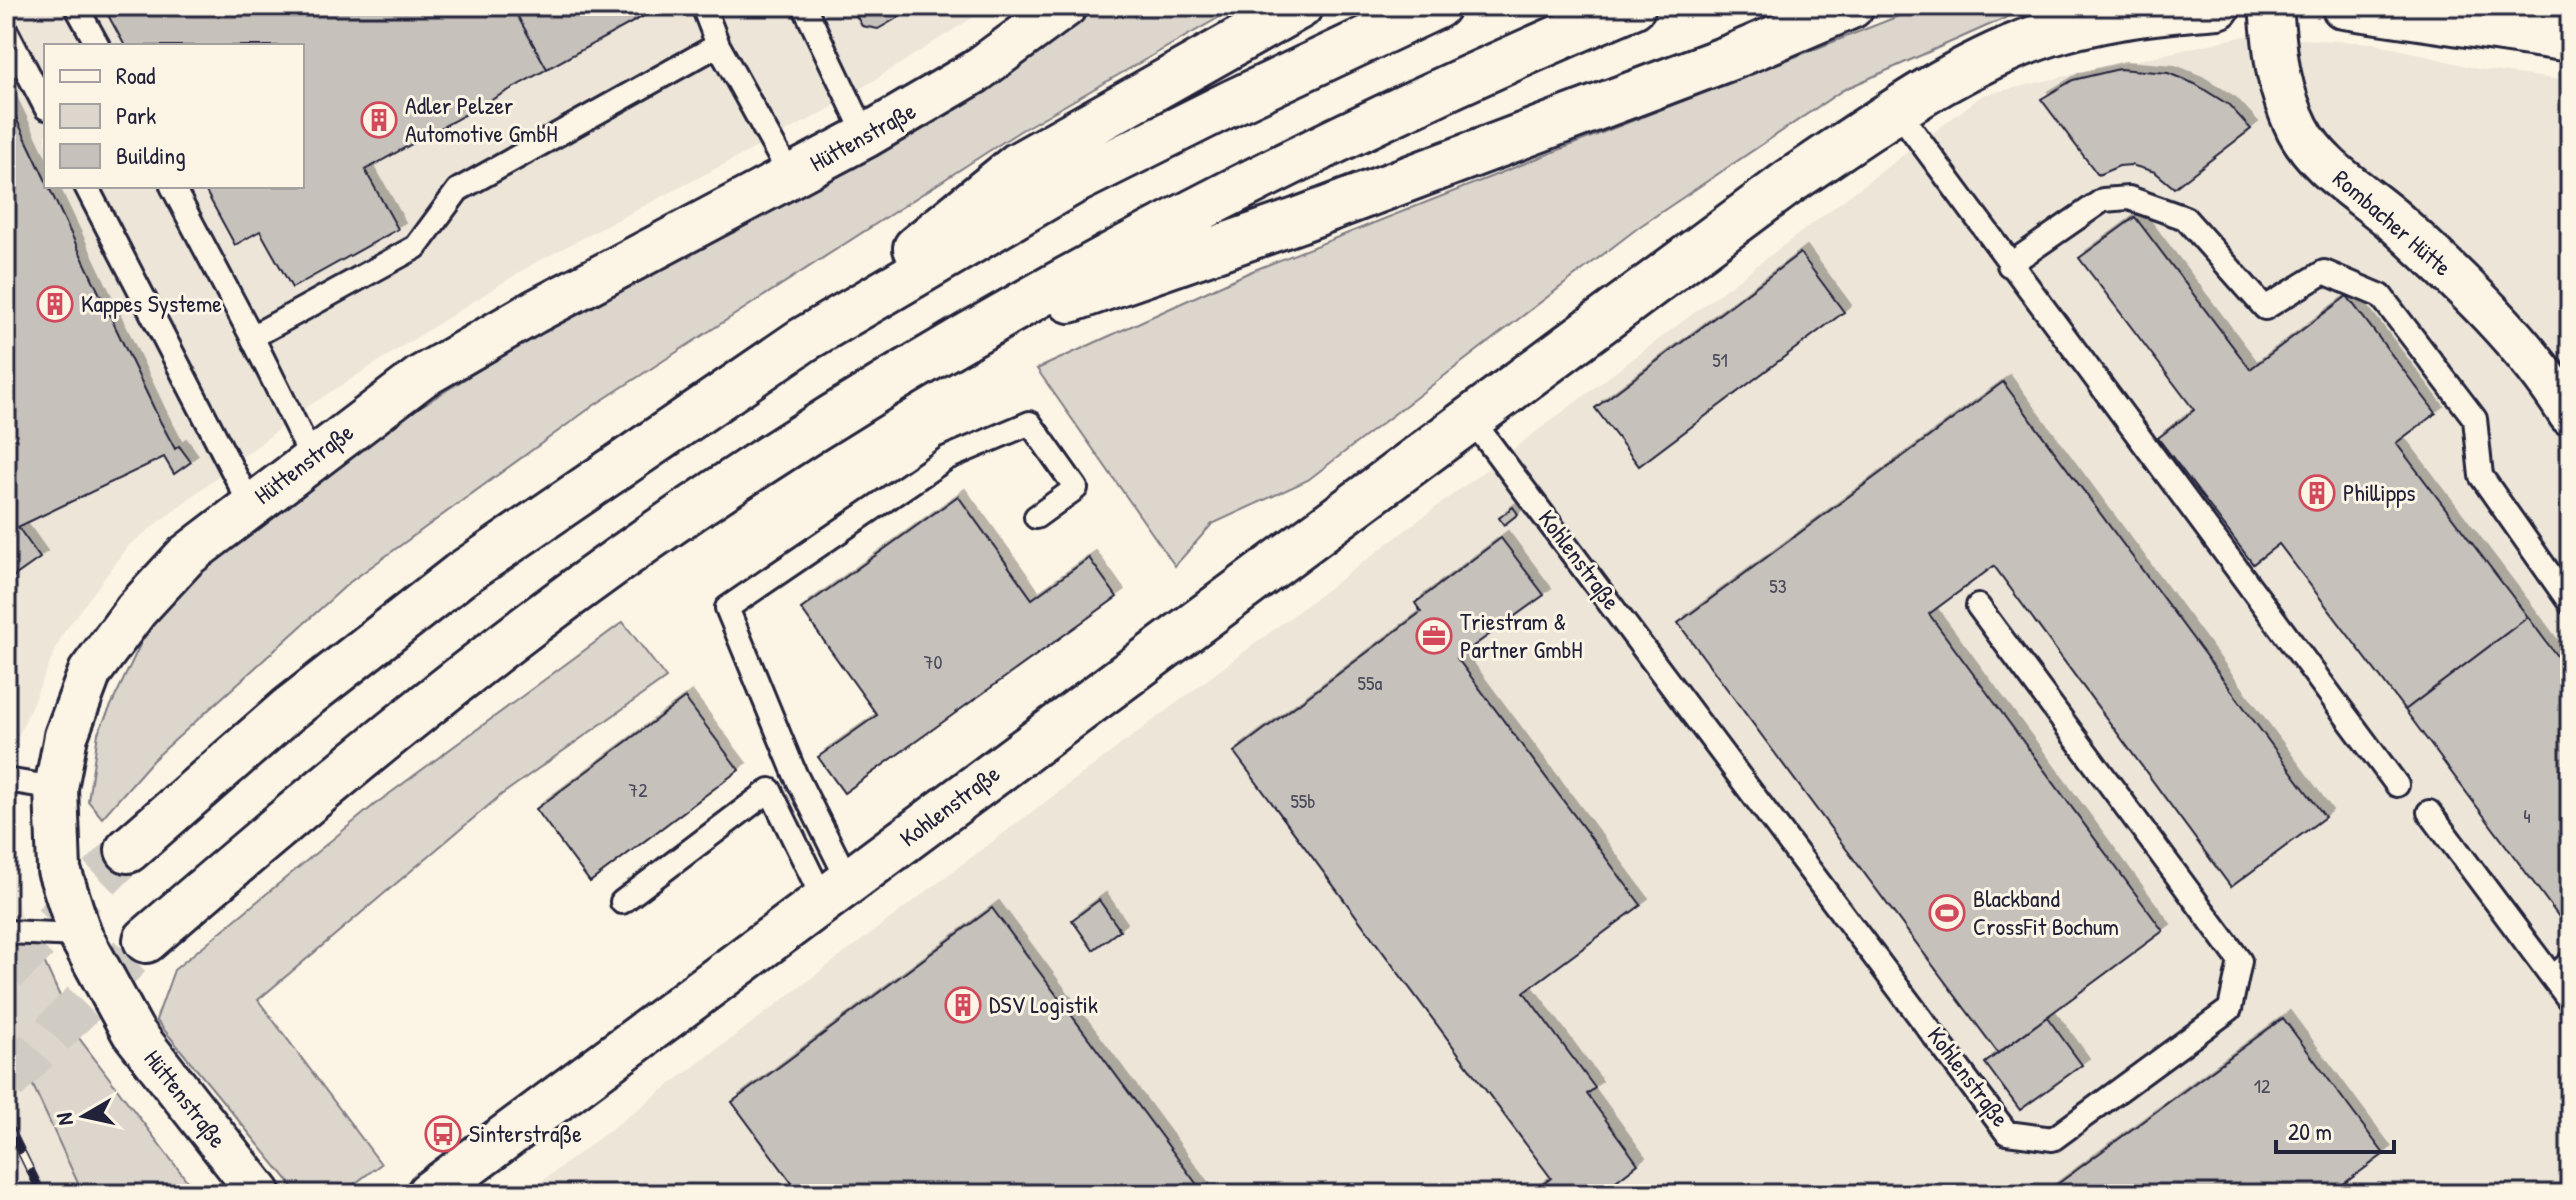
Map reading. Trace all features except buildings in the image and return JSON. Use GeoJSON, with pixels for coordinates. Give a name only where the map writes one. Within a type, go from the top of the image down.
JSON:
{"type":"FeatureCollection","features":[{"type":"Feature","properties":{"kind":"main road"},"geometry":{"type":"LineString","coordinates":[[803,340],[1018,165],[1300,6]]}},
{"type":"Feature","properties":{"kind":"main road"},"geometry":{"type":"LineString","coordinates":[[128,850],[288,710],[460,575],[803,340],[1071,183],[1437,6]]}},
{"type":"Feature","properties":{"kind":"main road"},"geometry":{"type":"LineString","coordinates":[[146,940],[324,786],[503,645],[726,486],[959,339],[1094,262],[1353,130],[1633,6]]}},
{"type":"Feature","properties":{"kind":"main road"},"geometry":{"type":"LineString","coordinates":[[959,339],[1299,220],[1734,56],[1851,6]]}},
{"type":"Feature","properties":{"kind":"main road","name":"Kohlenstraße"},"geometry":{"type":"LineString","coordinates":[[429,1194],[1789,182],[1897,110],[1981,61],[2057,31],[2151,11],[2218,6]]}},
{"type":"Feature","properties":{"kind":"main road"},"geometry":{"type":"LineString","coordinates":[[2344,6],[2570,39]]}},
{"type":"Feature","properties":{"kind":"street","name":"Hüttenstraße"},"geometry":{"type":"LineString","coordinates":[[260,1194],[133,1032],[80,935],[59,870],[56,788],[66,736],[90,672],[136,610],[186,556],[250,504],[433,370],[534,312],[866,136],[975,72],[1065,6]]}},
{"type":"Feature","properties":{"kind":"street","name":"Rombacher Hütte"},"geometry":{"type":"LineString","coordinates":[[2271,6],[2276,73],[2299,131],[2331,171],[2396,222],[2453,276],[2570,414]]}},
{"type":"Feature","properties":{"kind":"lane"},"geometry":{"type":"LineString","coordinates":[[76,6],[97,44]]}},
{"type":"Feature","properties":{"kind":"lane"},"geometry":{"type":"LineString","coordinates":[[703,6],[718,45],[791,177]]}},
{"type":"Feature","properties":{"kind":"lane"},"geometry":{"type":"LineString","coordinates":[[804,6],[866,136]]}},
{"type":"Feature","properties":{"kind":"lane"},"geometry":{"type":"LineString","coordinates":[[6,31],[44,104]]}},
{"type":"Feature","properties":{"kind":"lane"},"geometry":{"type":"LineString","coordinates":[[252,337],[416,247],[458,190],[718,45]]}},
{"type":"Feature","properties":{"kind":"lane"},"geometry":{"type":"LineString","coordinates":[[1897,110],[2397,785]]}},
{"type":"Feature","properties":{"kind":"lane"},"geometry":{"type":"LineString","coordinates":[[87,188],[250,504]]}},
{"type":"Feature","properties":{"kind":"lane"},"geometry":{"type":"LineString","coordinates":[[173,188],[312,458]]}},
{"type":"Feature","properties":{"kind":"lane"},"geometry":{"type":"LineString","coordinates":[[2009,265],[2103,200],[2129,198],[2185,218],[2265,308],[2324,272],[2381,296],[2475,419],[2481,476],[2570,603]]}},
{"type":"Feature","properties":{"kind":"lane","name":"Kohlenstraße"},"geometry":{"type":"LineString","coordinates":[[1472,420],[2007,1133],[2053,1139],[2230,1009],[2240,961],[1978,606]]}},
{"type":"Feature","properties":{"kind":"lane"},"geometry":{"type":"LineString","coordinates":[[836,891],[795,774],[727,608],[947,458],[1030,423],[1076,488],[1036,517]]}},
{"type":"Feature","properties":{"kind":"lane"},"geometry":{"type":"LineString","coordinates":[[6,780],[56,788]]}},
{"type":"Feature","properties":{"kind":"lane"},"geometry":{"type":"LineString","coordinates":[[622,902],[770,790],[836,891]]}},
{"type":"Feature","properties":{"kind":"lane"},"geometry":{"type":"LineString","coordinates":[[2429,812],[2570,1001]]}},
{"type":"Feature","properties":{"kind":"lane"},"geometry":{"type":"LineString","coordinates":[[6,932],[80,935]]}},
{"type":"Feature","properties":{"kind":"lane"},"geometry":{"type":"LineString","coordinates":[[2553,978],[2570,962]]}},
{"type":"Feature","properties":{"kind":"shaded area"},"geometry":{"type":"Polygon","coordinates":[[[6,6],[991,6],[824,112],[531,265],[310,405],[128,546],[62,635],[17,739],[9,814],[9,857],[21,917],[43,958],[6,953],[6,6]]]}},
{"type":"Feature","properties":{"kind":"shaded area"},"geometry":{"type":"Polygon","coordinates":[[[2245,36],[2374,43],[2478,69],[2570,81],[2570,1194],[525,1194],[1983,95],[2245,36]]]}},
{"type":"Feature","properties":{"kind":"shaded area"},"geometry":{"type":"Polygon","coordinates":[[[6,1029],[82,1194],[6,1194],[6,1029]]]}},
{"type":"Feature","properties":{"kind":"green space"},"geometry":{"type":"Polygon","coordinates":[[[1102,6],[1239,6],[1020,131],[593,406],[350,582],[153,760],[102,818],[88,801],[98,733],[148,628],[225,547],[365,441],[616,285],[910,137],[1102,6]]]}},
{"type":"Feature","properties":{"kind":"green space"},"geometry":{"type":"Polygon","coordinates":[[[1924,6],[2032,6],[1843,90],[1639,227],[1308,480],[1212,524],[1175,566],[1037,369],[1252,271],[1924,6]]]}},
{"type":"Feature","properties":{"kind":"green space"},"geometry":{"type":"Polygon","coordinates":[[[623,622],[666,678],[501,795],[258,1000],[381,1164],[341,1194],[299,1194],[156,1020],[174,970],[374,805],[623,622]]]}},
{"type":"Feature","properties":{"kind":"green space"},"geometry":{"type":"Polygon","coordinates":[[[6,954],[43,959],[79,1038],[197,1194],[83,1194],[6,1027],[6,954]]]}},
{"type":"Feature","properties":{"kind":"tunnel"},"geometry":{"type":"LineString","coordinates":[[6,971],[128,850]]}},
{"type":"Feature","properties":{"kind":"tunnel"},"geometry":{"type":"LineString","coordinates":[[6,1081],[146,940]]}},
{"type":"Feature","properties":{"kind":"railway"},"geometry":{"type":"LineString","coordinates":[[6,1121],[42,1194]]}},
{"type":"Feature","properties":{"kind":"railway"},"geometry":{"type":"LineString","coordinates":[[6,1187],[10,1194]]}},
{"type":"Feature","properties":{"kind":"place","name":"Adler Pelzer Automotive GmbH"},"geometry":{"type":"Point","coordinates":[379,120]}},
{"type":"Feature","properties":{"kind":"place","name":"Kappes Systeme"},"geometry":{"type":"Point","coordinates":[55,304]}},
{"type":"Feature","properties":{"kind":"place","name":"Phillipps"},"geometry":{"type":"Point","coordinates":[2317,493]}},
{"type":"Feature","properties":{"kind":"place","name":"Triestram & Partner GmbH"},"geometry":{"type":"Point","coordinates":[1434,636]}},
{"type":"Feature","properties":{"kind":"place","name":"Blackband CrossFit Bochum"},"geometry":{"type":"Point","coordinates":[1947,913]}},
{"type":"Feature","properties":{"kind":"place","name":"DSV Logistik"},"geometry":{"type":"Point","coordinates":[963,1005]}},
{"type":"Feature","properties":{"kind":"place","name":"Sinterstraße"},"geometry":{"type":"Point","coordinates":[443,1134]}}]}
